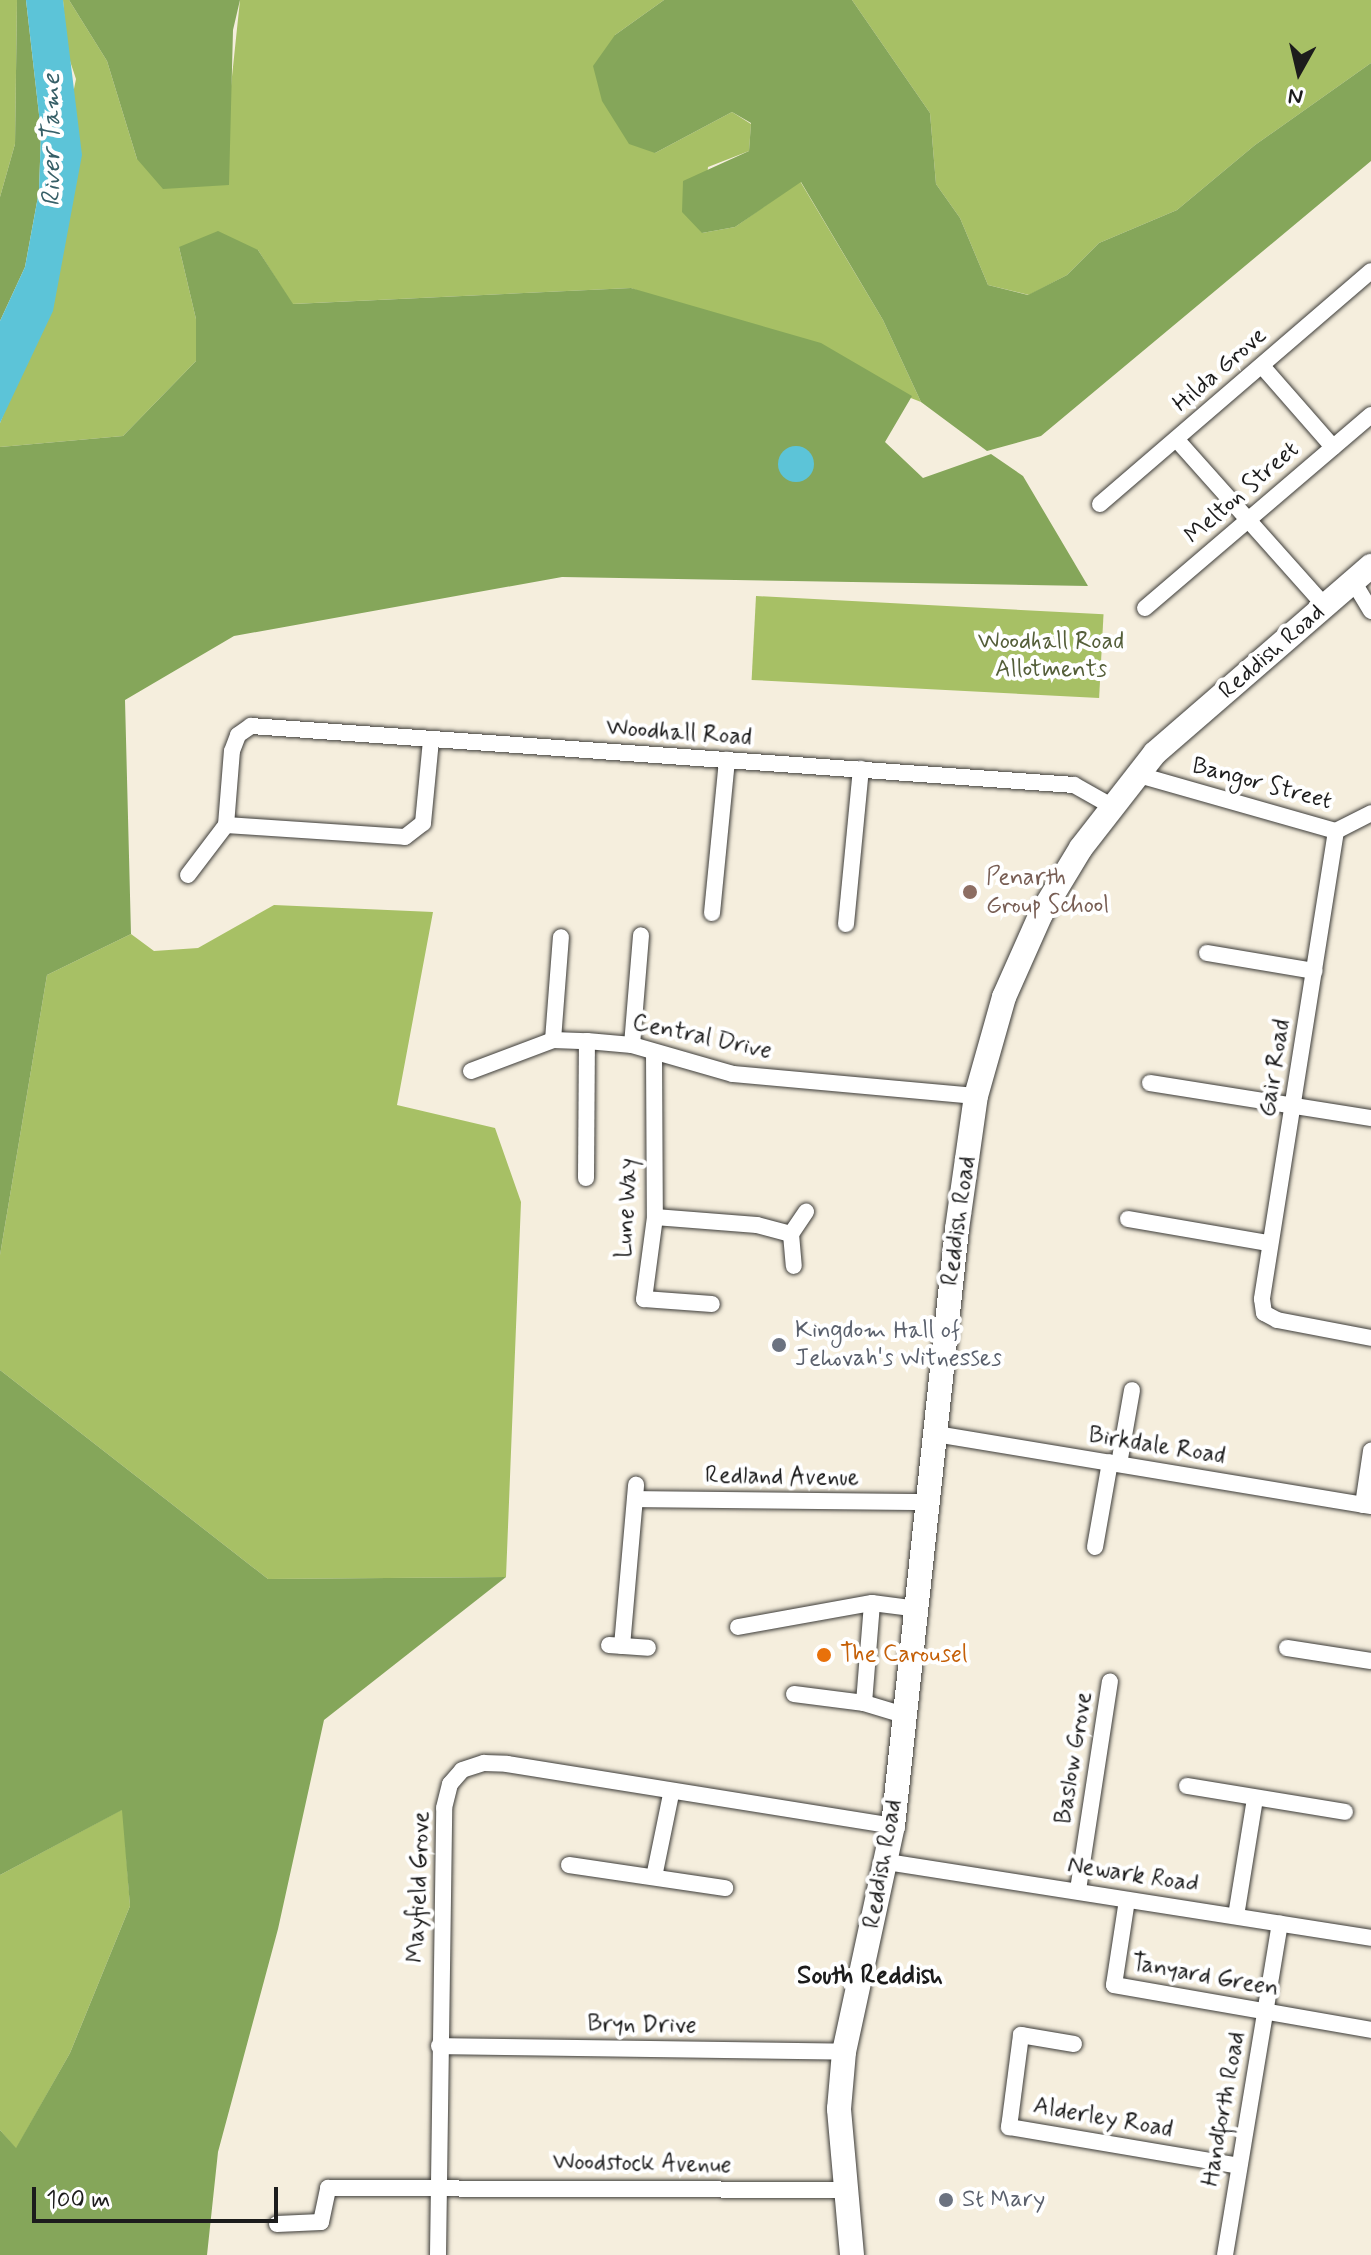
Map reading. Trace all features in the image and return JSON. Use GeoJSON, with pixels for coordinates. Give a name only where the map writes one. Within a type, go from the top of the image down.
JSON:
{"type":"FeatureCollection","features":[{"type":"Feature","properties":{"kind":"main road","name":"Reddish Road"},"geometry":{"type":"LineString","coordinates":[[852,2255],[839,2109],[844,2052],[893,1826],[976,1096],[1004,997],[1041,914],[1113,807],[1155,753],[1362,574]]}},
{"type":"Feature","properties":{"kind":"street","name":"Hilda Grove"},"geometry":{"type":"LineString","coordinates":[[1100,504],[1371,271]]}},
{"type":"Feature","properties":{"kind":"street"},"geometry":{"type":"LineString","coordinates":[[1262,366],[1333,447]]}},
{"type":"Feature","properties":{"kind":"street","name":"Melton Street"},"geometry":{"type":"LineString","coordinates":[[1145,608],[1371,415]]}},
{"type":"Feature","properties":{"kind":"street"},"geometry":{"type":"LineString","coordinates":[[1177,440],[1325,606]]}},
{"type":"Feature","properties":{"kind":"street"},"geometry":{"type":"LineString","coordinates":[[1362,574],[1371,611]]}},
{"type":"Feature","properties":{"kind":"street","name":"Woodhall Road"},"geometry":{"type":"LineString","coordinates":[[226,825],[238,735],[251,726],[1074,785],[1113,807]]}},
{"type":"Feature","properties":{"kind":"street"},"geometry":{"type":"LineString","coordinates":[[188,875],[226,825],[405,837],[423,823],[431,740]]}},
{"type":"Feature","properties":{"kind":"street"},"geometry":{"type":"LineString","coordinates":[[712,913],[727,760]]}},
{"type":"Feature","properties":{"kind":"street"},"geometry":{"type":"LineString","coordinates":[[846,924],[861,769]]}},
{"type":"Feature","properties":{"kind":"street","name":"Bangor Street"},"geometry":{"type":"LineString","coordinates":[[1139,775],[1336,831],[1371,813]]}},
{"type":"Feature","properties":{"kind":"street","name":"Gair Road"},"geometry":{"type":"LineString","coordinates":[[1336,831],[1294,1106],[1268,1243],[1264,1313],[1371,1338]]}},
{"type":"Feature","properties":{"kind":"street"},"geometry":{"type":"LineString","coordinates":[[632,1045],[641,935]]}},
{"type":"Feature","properties":{"kind":"street"},"geometry":{"type":"LineString","coordinates":[[553,1040],[561,937]]}},
{"type":"Feature","properties":{"kind":"street"},"geometry":{"type":"LineString","coordinates":[[1207,953],[1314,971]]}},
{"type":"Feature","properties":{"kind":"street","name":"Central Drive"},"geometry":{"type":"LineString","coordinates":[[471,1071],[553,1040],[587,1041],[632,1045],[733,1074],[976,1096]]}},
{"type":"Feature","properties":{"kind":"street"},"geometry":{"type":"LineString","coordinates":[[586,1178],[587,1041]]}},
{"type":"Feature","properties":{"kind":"street","name":"Lune Way"},"geometry":{"type":"LineString","coordinates":[[654,1052],[655,1217],[644,1299],[712,1304]]}},
{"type":"Feature","properties":{"kind":"street"},"geometry":{"type":"LineString","coordinates":[[1150,1083],[1371,1118]]}},
{"type":"Feature","properties":{"kind":"street"},"geometry":{"type":"LineString","coordinates":[[794,1266],[791,1234],[806,1212]]}},
{"type":"Feature","properties":{"kind":"street"},"geometry":{"type":"LineString","coordinates":[[655,1217],[757,1225],[791,1234]]}},
{"type":"Feature","properties":{"kind":"street"},"geometry":{"type":"LineString","coordinates":[[1128,1219],[1268,1243]]}},
{"type":"Feature","properties":{"kind":"street"},"geometry":{"type":"LineString","coordinates":[[1095,1547],[1132,1390]]}},
{"type":"Feature","properties":{"kind":"street","name":"Birkdale Road"},"geometry":{"type":"LineString","coordinates":[[936,1434],[1367,1505]]}},
{"type":"Feature","properties":{"kind":"street"},"geometry":{"type":"LineString","coordinates":[[1367,1505],[1371,1451]]}},
{"type":"Feature","properties":{"kind":"street","name":"Redland Avenue"},"geometry":{"type":"LineString","coordinates":[[648,1648],[616,1646],[635,1492],[929,1502]]}},
{"type":"Feature","properties":{"kind":"street"},"geometry":{"type":"LineString","coordinates":[[864,1703],[872,1603]]}},
{"type":"Feature","properties":{"kind":"street"},"geometry":{"type":"LineString","coordinates":[[738,1627],[872,1603],[918,1609]]}},
{"type":"Feature","properties":{"kind":"street"},"geometry":{"type":"LineString","coordinates":[[1287,1648],[1371,1661]]}},
{"type":"Feature","properties":{"kind":"street","name":"Baslow Grove"},"geometry":{"type":"LineString","coordinates":[[1078,1890],[1110,1681]]}},
{"type":"Feature","properties":{"kind":"street"},"geometry":{"type":"LineString","coordinates":[[794,1694],[864,1703],[907,1716]]}},
{"type":"Feature","properties":{"kind":"street","name":"Mayfield Grove"},"geometry":{"type":"LineString","coordinates":[[438,2255],[444,1808],[450,1784],[462,1770],[484,1763],[507,1764],[671,1794],[893,1826]]}},
{"type":"Feature","properties":{"kind":"street"},"geometry":{"type":"LineString","coordinates":[[1187,1786],[1345,1812]]}},
{"type":"Feature","properties":{"kind":"street"},"geometry":{"type":"LineString","coordinates":[[654,1877],[671,1794]]}},
{"type":"Feature","properties":{"kind":"street"},"geometry":{"type":"LineString","coordinates":[[1236,1916],[1255,1799]]}},
{"type":"Feature","properties":{"kind":"street","name":"Newark Road"},"geometry":{"type":"LineString","coordinates":[[887,1862],[1371,1938]]}},
{"type":"Feature","properties":{"kind":"street"},"geometry":{"type":"LineString","coordinates":[[569,1865],[725,1888]]}},
{"type":"Feature","properties":{"kind":"street","name":"Tanyard Green"},"geometry":{"type":"LineString","coordinates":[[1127,1900],[1114,1985],[1371,2030]]}},
{"type":"Feature","properties":{"kind":"street","name":"Handforth Road"},"geometry":{"type":"LineString","coordinates":[[1225,2255],[1280,1924]]}},
{"type":"Feature","properties":{"kind":"street","name":"Alderley Road"},"geometry":{"type":"LineString","coordinates":[[1074,2044],[1021,2035],[1009,2127],[1239,2166]]}},
{"type":"Feature","properties":{"kind":"street","name":"Bryn Drive"},"geometry":{"type":"LineString","coordinates":[[439,2046],[844,2052]]}},
{"type":"Feature","properties":{"kind":"street","name":"Woodstock Avenue"},"geometry":{"type":"LineString","coordinates":[[277,2224],[321,2222],[328,2188],[439,2186],[845,2190]]}},
{"type":"Feature","properties":{"kind":"green space"},"geometry":{"type":"Polygon","coordinates":[[[0,0],[17,0],[15,144],[0,197],[0,0]]]}},
{"type":"Feature","properties":{"kind":"green space"},"geometry":{"type":"Polygon","coordinates":[[[17,0],[26,0],[41,132],[39,191],[25,267],[0,321],[0,197],[15,144],[17,0]]]}},
{"type":"Feature","properties":{"kind":"green space"},"geometry":{"type":"Polygon","coordinates":[[[63,0],[69,0],[107,61],[137,159],[229,105],[240,0],[664,0],[615,35],[655,153],[732,112],[751,124],[749,151],[708,167],[702,233],[735,227],[800,181],[883,320],[921,402],[631,288],[292,304],[258,250],[179,247],[196,319],[196,361],[123,436],[0,447],[0,423],[12,393],[76,79],[67,52],[63,0]]]}},
{"type":"Feature","properties":{"kind":"green space"},"geometry":{"type":"Polygon","coordinates":[[[69,0],[240,0],[233,30],[229,185],[163,189],[137,159],[107,61],[69,0]]]}},
{"type":"Feature","properties":{"kind":"green space"},"geometry":{"type":"Polygon","coordinates":[[[664,0],[852,0],[930,113],[936,184],[960,218],[988,285],[1028,295],[1067,275],[1099,243],[1177,210],[1255,145],[1371,63],[1371,161],[1041,436],[987,451],[921,402],[883,320],[801,182],[735,227],[702,233],[682,212],[683,181],[749,151],[751,123],[732,112],[655,153],[629,144],[602,101],[593,66],[615,35],[664,0]]]}},
{"type":"Feature","properties":{"kind":"green space"},"geometry":{"type":"Polygon","coordinates":[[[852,0],[1371,0],[1371,63],[1255,145],[1177,210],[1099,243],[1067,275],[1029,295],[988,285],[960,218],[936,184],[930,113],[852,0]]]}},
{"type":"Feature","properties":{"kind":"green space"},"geometry":{"type":"Polygon","coordinates":[[[218,231],[258,250],[293,304],[631,288],[821,343],[912,396],[885,442],[923,478],[991,454],[1023,476],[1088,586],[562,577],[234,636],[125,700],[131,934],[47,975],[0,1255],[0,447],[123,436],[196,361],[196,319],[179,247],[218,231]]]}},
{"type":"Feature","properties":{"kind":"green space","name":"Woodhall Road Allotments"},"geometry":{"type":"Polygon","coordinates":[[[756,596],[1104,614],[1099,698],[752,680],[756,596]]]}},
{"type":"Feature","properties":{"kind":"green space"},"geometry":{"type":"Polygon","coordinates":[[[274,905],[433,912],[397,1105],[495,1128],[521,1202],[506,1577],[268,1579],[0,1370],[0,1255],[47,975],[131,934],[154,951],[198,948],[274,905]]]}},
{"type":"Feature","properties":{"kind":"green space"},"geometry":{"type":"Polygon","coordinates":[[[0,1370],[268,1579],[506,1577],[324,1720],[278,1929],[218,2152],[207,2255],[0,2255],[0,2130],[16,2148],[70,2053],[130,1906],[122,1810],[0,1875],[0,1370]]]}},
{"type":"Feature","properties":{"kind":"green space"},"geometry":{"type":"Polygon","coordinates":[[[123,1809],[130,1906],[70,2053],[16,2149],[0,2130],[0,1875],[123,1809]]]}},
{"type":"Feature","properties":{"kind":"water","name":"River Tame"},"geometry":{"type":"Polygon","coordinates":[[[26,0],[63,0],[82,155],[53,311],[0,423],[0,321],[25,267],[39,191],[41,132],[26,0]]]}},
{"type":"Feature","properties":{"kind":"water"},"geometry":{"type":"Polygon","coordinates":[[[796,446],[809,451],[814,464],[809,477],[796,482],[783,477],[778,464],[783,451],[796,446]]]}},
{"type":"Feature","properties":{"kind":"place","name":"Penarth Group School"},"geometry":{"type":"Point","coordinates":[970,892]}},
{"type":"Feature","properties":{"kind":"place","name":"Kingdom Hall of Jehovah's Witnesses"},"geometry":{"type":"Point","coordinates":[779,1345]}},
{"type":"Feature","properties":{"kind":"place","name":"The Carousel"},"geometry":{"type":"Point","coordinates":[824,1655]}},
{"type":"Feature","properties":{"kind":"place","name":"St Mary"},"geometry":{"type":"Point","coordinates":[946,2200]}},
{"type":"Feature","properties":{"kind":"district","name":"South Reddish"},"geometry":{"type":"Point","coordinates":[870,1977]}}]}
